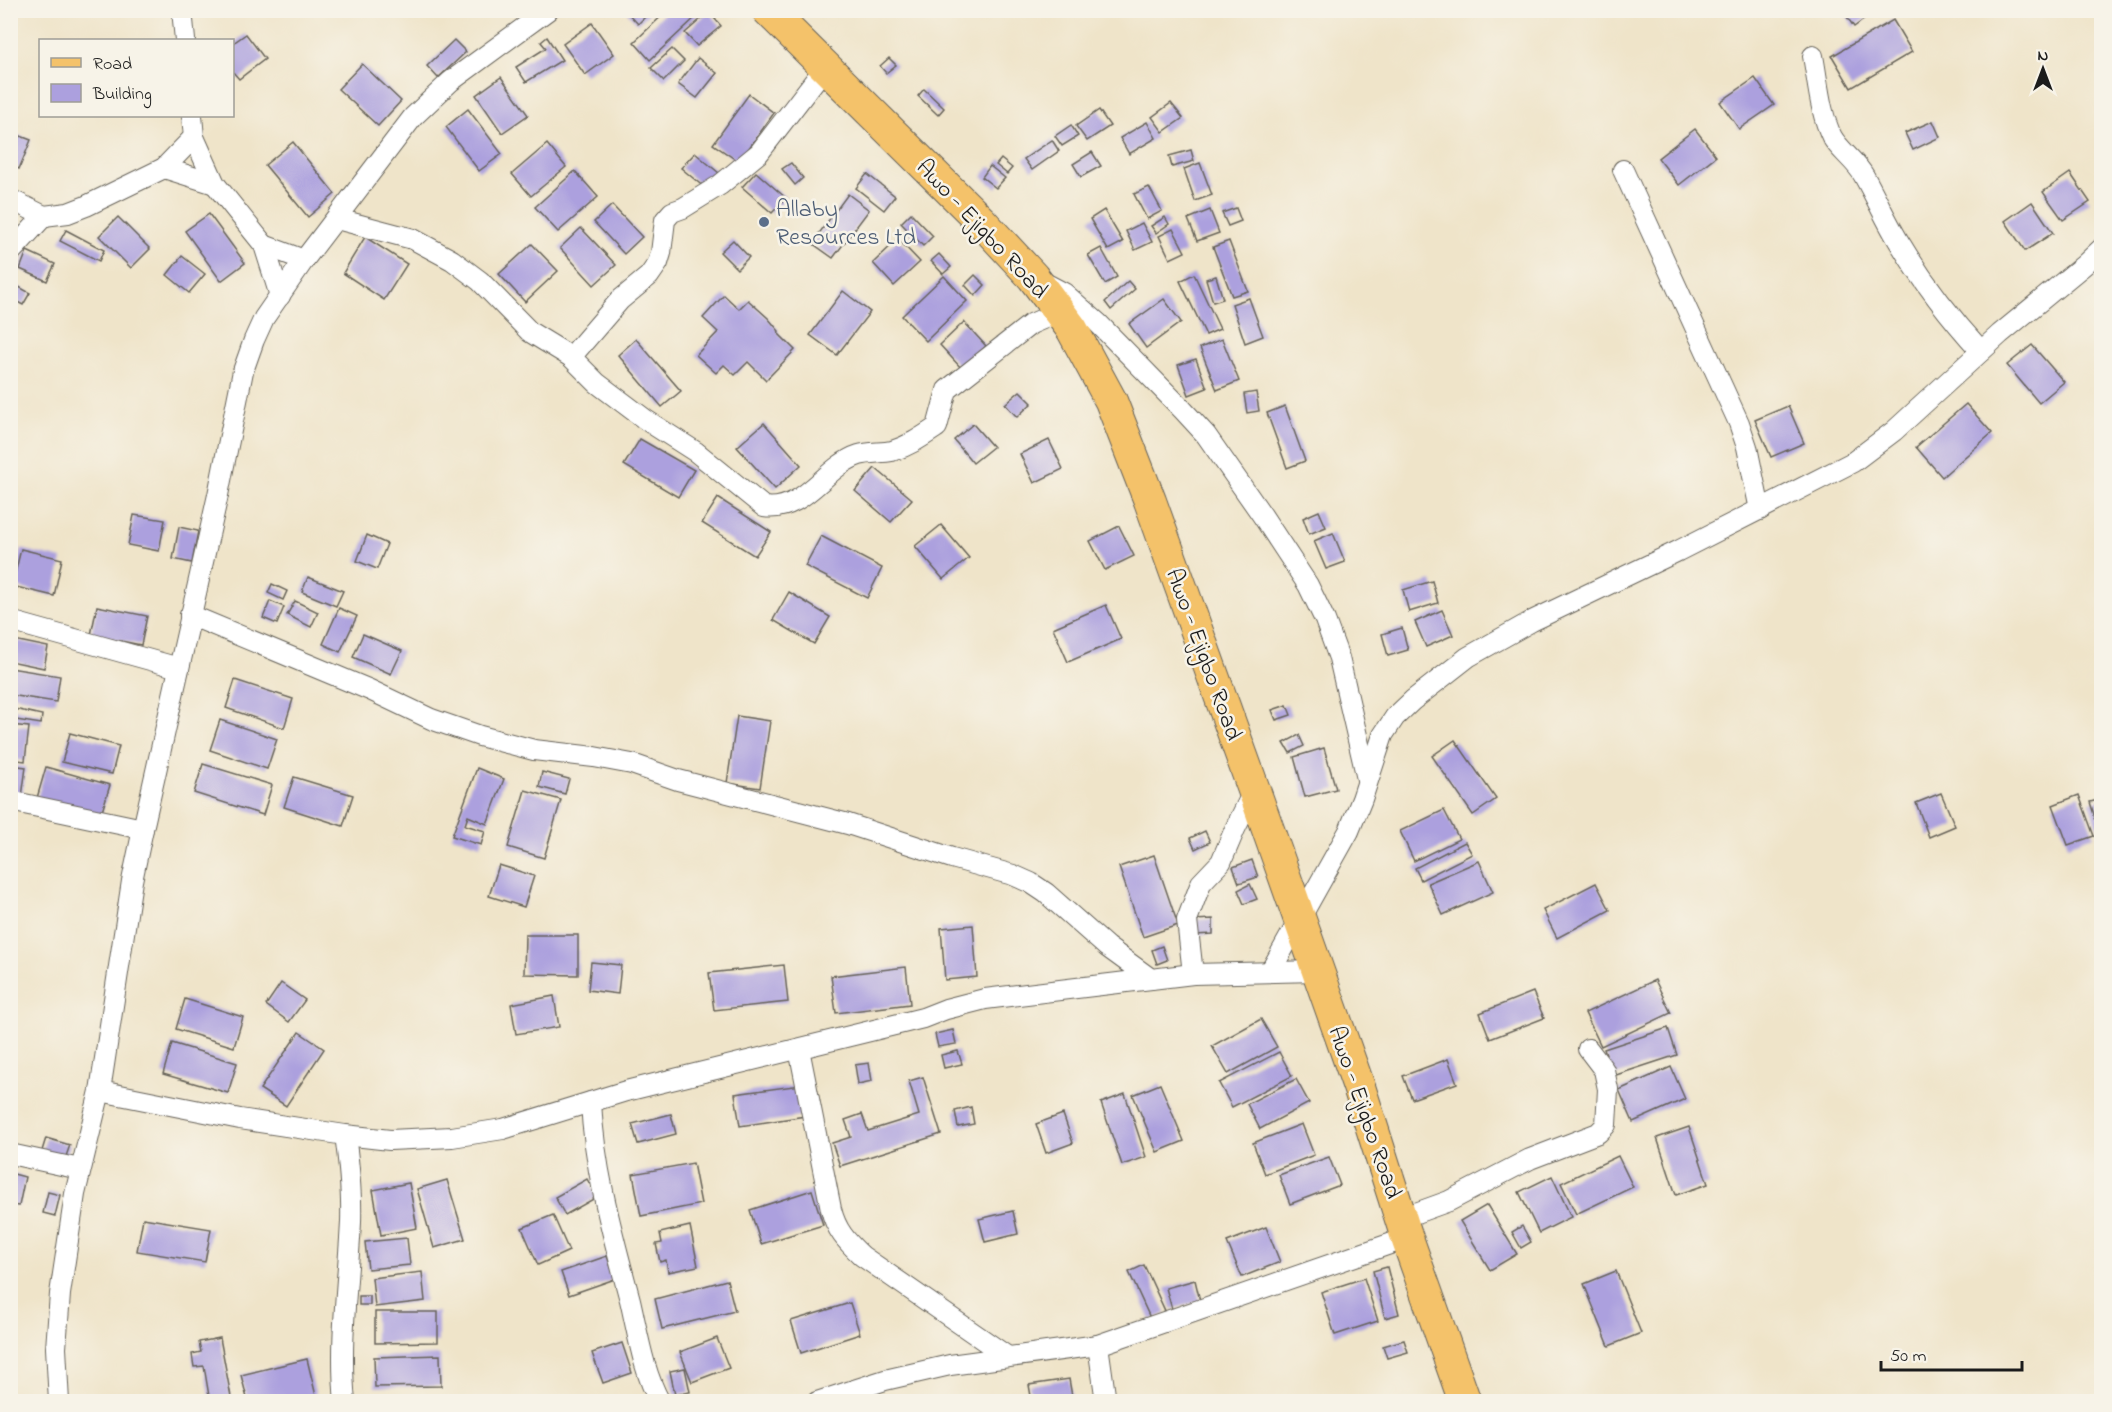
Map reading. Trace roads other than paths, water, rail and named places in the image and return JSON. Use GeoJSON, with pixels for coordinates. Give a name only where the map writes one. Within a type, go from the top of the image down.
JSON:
{"type":"FeatureCollection","features":[{"type":"Feature","properties":{"kind":"main road","name":"Awo - Ejigbo Road"},"geometry":{"type":"LineString","coordinates":[[768,10],[980,220],[1033,277],[1072,329],[1110,401],[1150,501],[1318,970],[1360,1090],[1404,1228],[1465,1401]]}},
{"type":"Feature","properties":{"kind":"street"},"geometry":{"type":"LineString","coordinates":[[182,10],[185,39]]}},
{"type":"Feature","properties":{"kind":"street"},"geometry":{"type":"LineString","coordinates":[[59,1401],[56,1348],[60,1293],[80,1169],[100,1090],[132,881],[218,495],[243,371],[261,325],[304,260],[413,117],[451,81],[548,10]]}},
{"type":"Feature","properties":{"kind":"street"},"geometry":{"type":"LineString","coordinates":[[1813,56],[1823,108],[1832,136],[1864,175],[1900,245],[1944,311],[1981,351]]}},
{"type":"Feature","properties":{"kind":"street"},"geometry":{"type":"LineString","coordinates":[[570,357],[620,300],[649,276],[658,263],[664,220],[672,212],[683,208],[720,185],[759,153],[826,66]]}},
{"type":"Feature","properties":{"kind":"street"},"geometry":{"type":"LineString","coordinates":[[192,117],[195,137],[215,184],[264,245],[280,296]]}},
{"type":"Feature","properties":{"kind":"street"},"geometry":{"type":"LineString","coordinates":[[10,199],[44,216],[68,213],[164,168],[195,137]]}},
{"type":"Feature","properties":{"kind":"street"},"geometry":{"type":"LineString","coordinates":[[164,168],[215,184]]}},
{"type":"Feature","properties":{"kind":"street"},"geometry":{"type":"LineString","coordinates":[[1623,170],[1739,423],[1747,447],[1760,510]]}},
{"type":"Feature","properties":{"kind":"street"},"geometry":{"type":"LineString","coordinates":[[10,253],[44,216]]}},
{"type":"Feature","properties":{"kind":"street"},"geometry":{"type":"LineString","coordinates":[[337,219],[413,240],[452,260],[480,281],[530,332],[570,357],[597,383],[646,420],[696,452],[764,507],[774,509],[792,503],[836,469],[859,455],[891,451],[912,444],[937,427],[947,390],[1030,324],[1059,312]]}},
{"type":"Feature","properties":{"kind":"street"},"geometry":{"type":"LineString","coordinates":[[264,245],[304,260]]}},
{"type":"Feature","properties":{"kind":"street"},"geometry":{"type":"LineString","coordinates":[[1270,972],[1349,831],[1383,735],[1395,717],[1413,700],[1467,657],[1532,621],[1853,462],[1876,446],[1981,351],[2102,248]]}},
{"type":"Feature","properties":{"kind":"street"},"geometry":{"type":"LineString","coordinates":[[1033,277],[1064,293],[1098,323],[1183,410],[1206,435],[1262,514],[1308,585],[1325,620],[1339,658],[1368,780]]}},
{"type":"Feature","properties":{"kind":"street"},"geometry":{"type":"LineString","coordinates":[[190,615],[370,690],[431,719],[480,736],[534,750],[632,764],[678,780],[848,824],[1013,875],[1046,892],[1107,947],[1151,979]]}},
{"type":"Feature","properties":{"kind":"street"},"geometry":{"type":"LineString","coordinates":[[10,621],[178,668]]}},
{"type":"Feature","properties":{"kind":"street"},"geometry":{"type":"LineString","coordinates":[[1193,974],[1187,920],[1201,884],[1221,862],[1234,829],[1254,790]]}},
{"type":"Feature","properties":{"kind":"street"},"geometry":{"type":"LineString","coordinates":[[10,801],[143,829]]}},
{"type":"Feature","properties":{"kind":"street"},"geometry":{"type":"LineString","coordinates":[[100,1090],[240,1119],[345,1135],[390,1140],[452,1137],[503,1129],[626,1091],[923,1018],[946,1009],[985,999],[1193,974],[1318,970]]}},
{"type":"Feature","properties":{"kind":"street"},"geometry":{"type":"LineString","coordinates":[[800,1048],[831,1209],[835,1225],[845,1240],[862,1256],[1008,1357]]}},
{"type":"Feature","properties":{"kind":"street"},"geometry":{"type":"LineString","coordinates":[[817,1401],[896,1377],[950,1365],[1098,1345],[1404,1228],[1530,1158],[1598,1133],[1606,1125],[1608,1089],[1604,1071],[1588,1049]]}},
{"type":"Feature","properties":{"kind":"street"},"geometry":{"type":"LineString","coordinates":[[591,1102],[595,1148],[623,1274],[646,1367],[660,1401]]}},
{"type":"Feature","properties":{"kind":"street"},"geometry":{"type":"LineString","coordinates":[[345,1135],[349,1161],[351,1220],[343,1352],[345,1401]]}},
{"type":"Feature","properties":{"kind":"street"},"geometry":{"type":"LineString","coordinates":[[10,1154],[80,1169]]}},
{"type":"Feature","properties":{"kind":"street"},"geometry":{"type":"LineString","coordinates":[[1098,1345],[1106,1401]]}},
{"type":"Feature","properties":{"kind":"place","name":"Allaby Resources Ltd"},"geometry":{"type":"Point","coordinates":[764,222]}}]}
